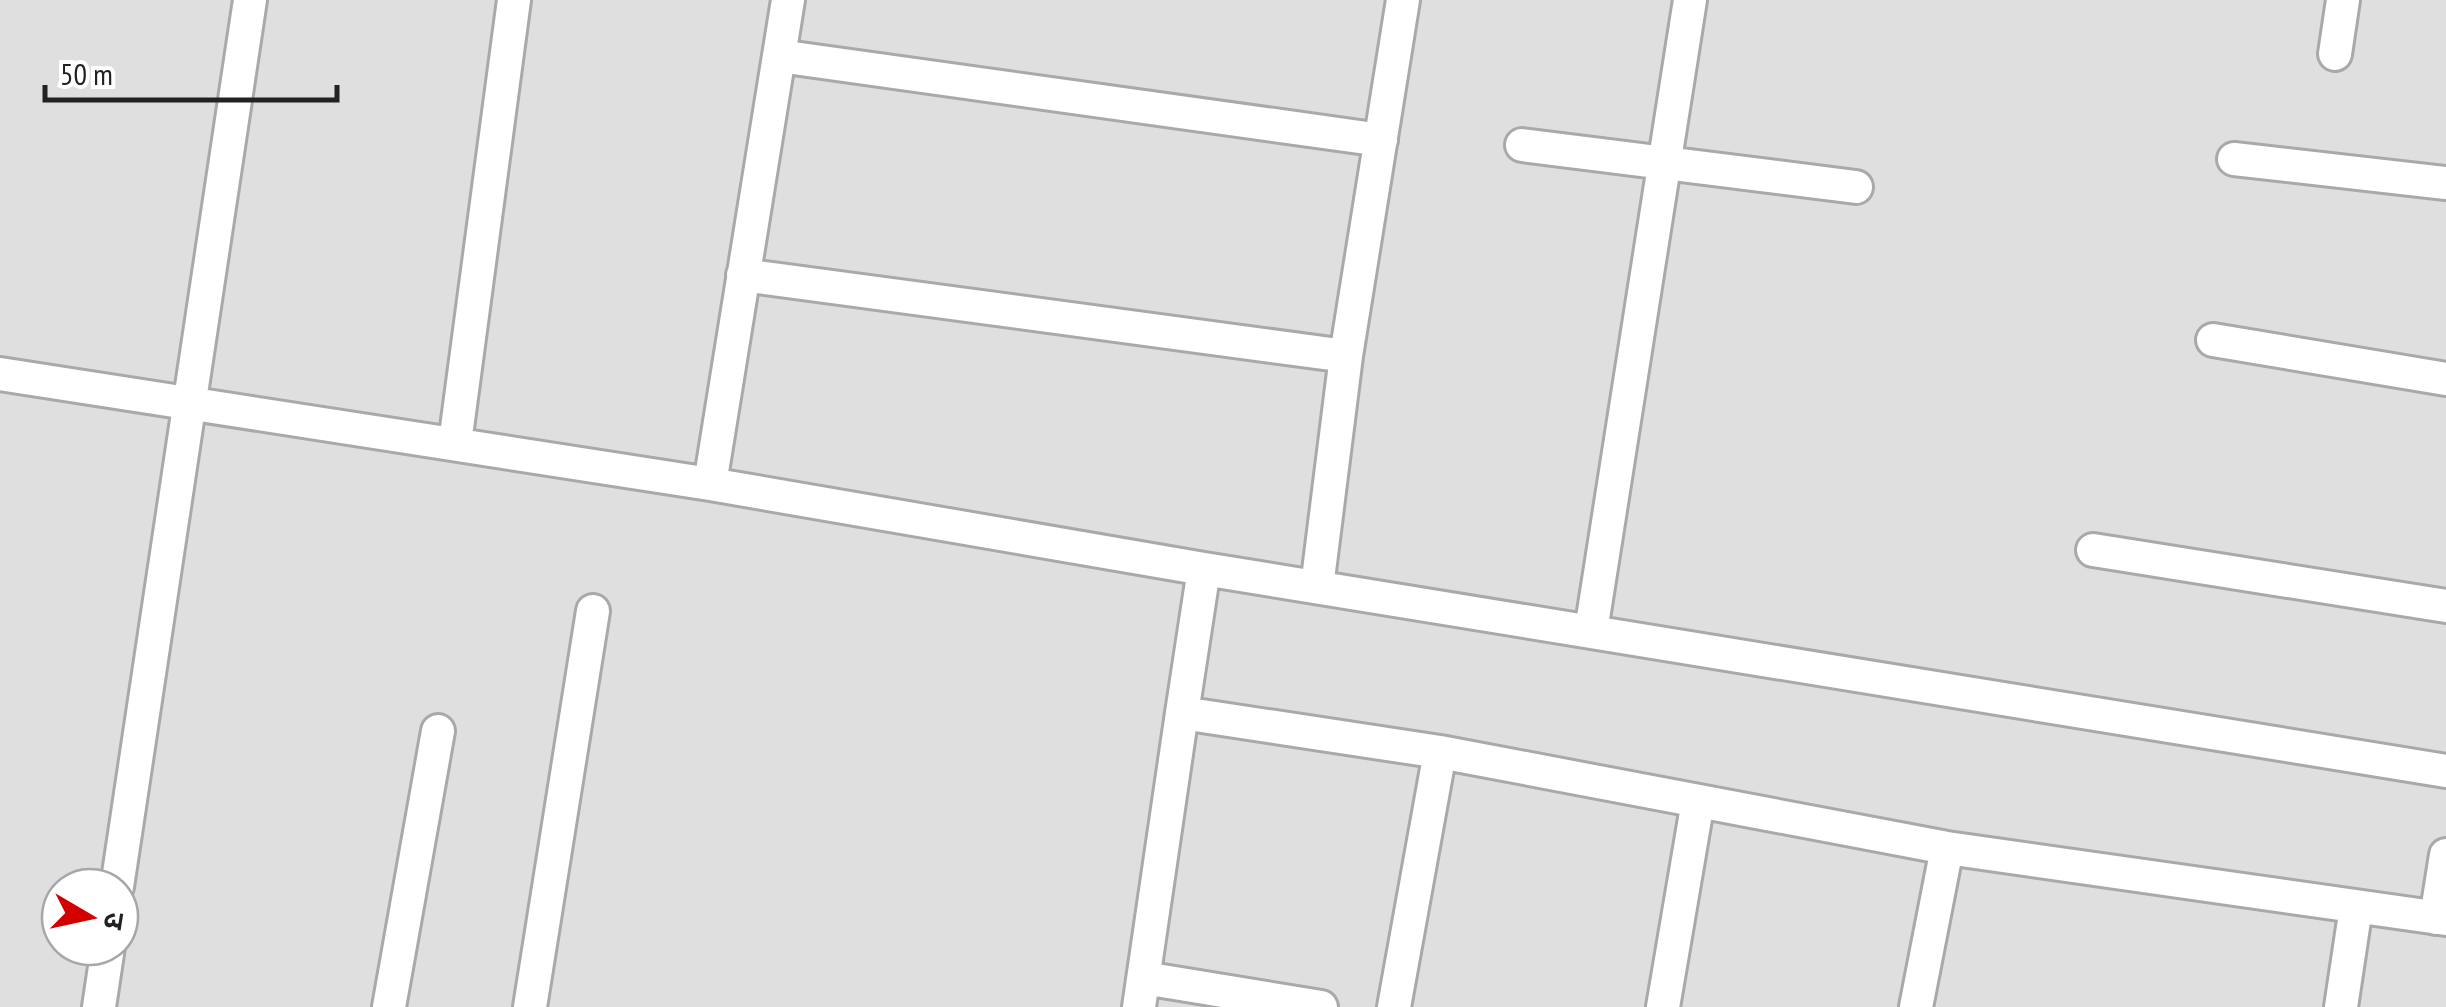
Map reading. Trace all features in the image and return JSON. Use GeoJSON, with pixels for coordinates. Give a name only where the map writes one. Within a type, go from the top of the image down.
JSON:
{"type":"FeatureCollection","features":[{"type":"Feature","properties":{"kind":"street"},"geometry":{"type":"LineString","coordinates":[[120,867],[250,0]]}},
{"type":"Feature","properties":{"kind":"street"},"geometry":{"type":"LineString","coordinates":[[455,443],[514,0]]}},
{"type":"Feature","properties":{"kind":"street"},"geometry":{"type":"LineString","coordinates":[[710,484],[788,0]]}},
{"type":"Feature","properties":{"kind":"street"},"geometry":{"type":"LineString","coordinates":[[1317,587],[1346,356],[1404,0]]}},
{"type":"Feature","properties":{"kind":"street"},"geometry":{"type":"LineString","coordinates":[[1591,632],[1690,0]]}},
{"type":"Feature","properties":{"kind":"street"},"geometry":{"type":"LineString","coordinates":[[2335,54],[2343,0]]}},
{"type":"Feature","properties":{"kind":"street"},"geometry":{"type":"LineString","coordinates":[[779,56],[1381,140]]}},
{"type":"Feature","properties":{"kind":"street"},"geometry":{"type":"LineString","coordinates":[[1522,146],[1856,186]]}},
{"type":"Feature","properties":{"kind":"street"},"geometry":{"type":"LineString","coordinates":[[2234,159],[2446,183]]}},
{"type":"Feature","properties":{"kind":"street"},"geometry":{"type":"LineString","coordinates":[[743,275],[1346,356]]}},
{"type":"Feature","properties":{"kind":"street"},"geometry":{"type":"LineString","coordinates":[[2213,340],[2446,379]]}},
{"type":"Feature","properties":{"kind":"street"},"geometry":{"type":"LineString","coordinates":[[0,374],[710,484],[1204,569],[2446,772]]}},
{"type":"Feature","properties":{"kind":"street"},"geometry":{"type":"LineString","coordinates":[[2093,550],[2446,606]]}},
{"type":"Feature","properties":{"kind":"street"},"geometry":{"type":"LineString","coordinates":[[1204,569],[1141,992],[1321,1007]]}},
{"type":"Feature","properties":{"kind":"street"},"geometry":{"type":"LineString","coordinates":[[530,1007],[594,611]]}},
{"type":"Feature","properties":{"kind":"street"},"geometry":{"type":"LineString","coordinates":[[1182,714],[1440,752],[1946,848],[2441,918],[2446,855]]}},
{"type":"Feature","properties":{"kind":"street"},"geometry":{"type":"LineString","coordinates":[[389,1007],[438,731]]}},
{"type":"Feature","properties":{"kind":"street"},"geometry":{"type":"LineString","coordinates":[[1394,1007],[1440,752]]}},
{"type":"Feature","properties":{"kind":"street"},"geometry":{"type":"LineString","coordinates":[[1663,1007],[1698,801]]}},
{"type":"Feature","properties":{"kind":"street"},"geometry":{"type":"LineString","coordinates":[[1916,1007],[1946,848]]}},
{"type":"Feature","properties":{"kind":"street"},"geometry":{"type":"LineString","coordinates":[[2341,1007],[2356,907]]}},
{"type":"Feature","properties":{"kind":"street"},"geometry":{"type":"LineString","coordinates":[[99,1007],[105,967]]}},
{"type":"Feature","properties":{"kind":"shaded area"},"geometry":{"type":"Polygon","coordinates":[[[0,0],[2446,0],[2446,1007],[0,1007],[0,0]]]}}]}
